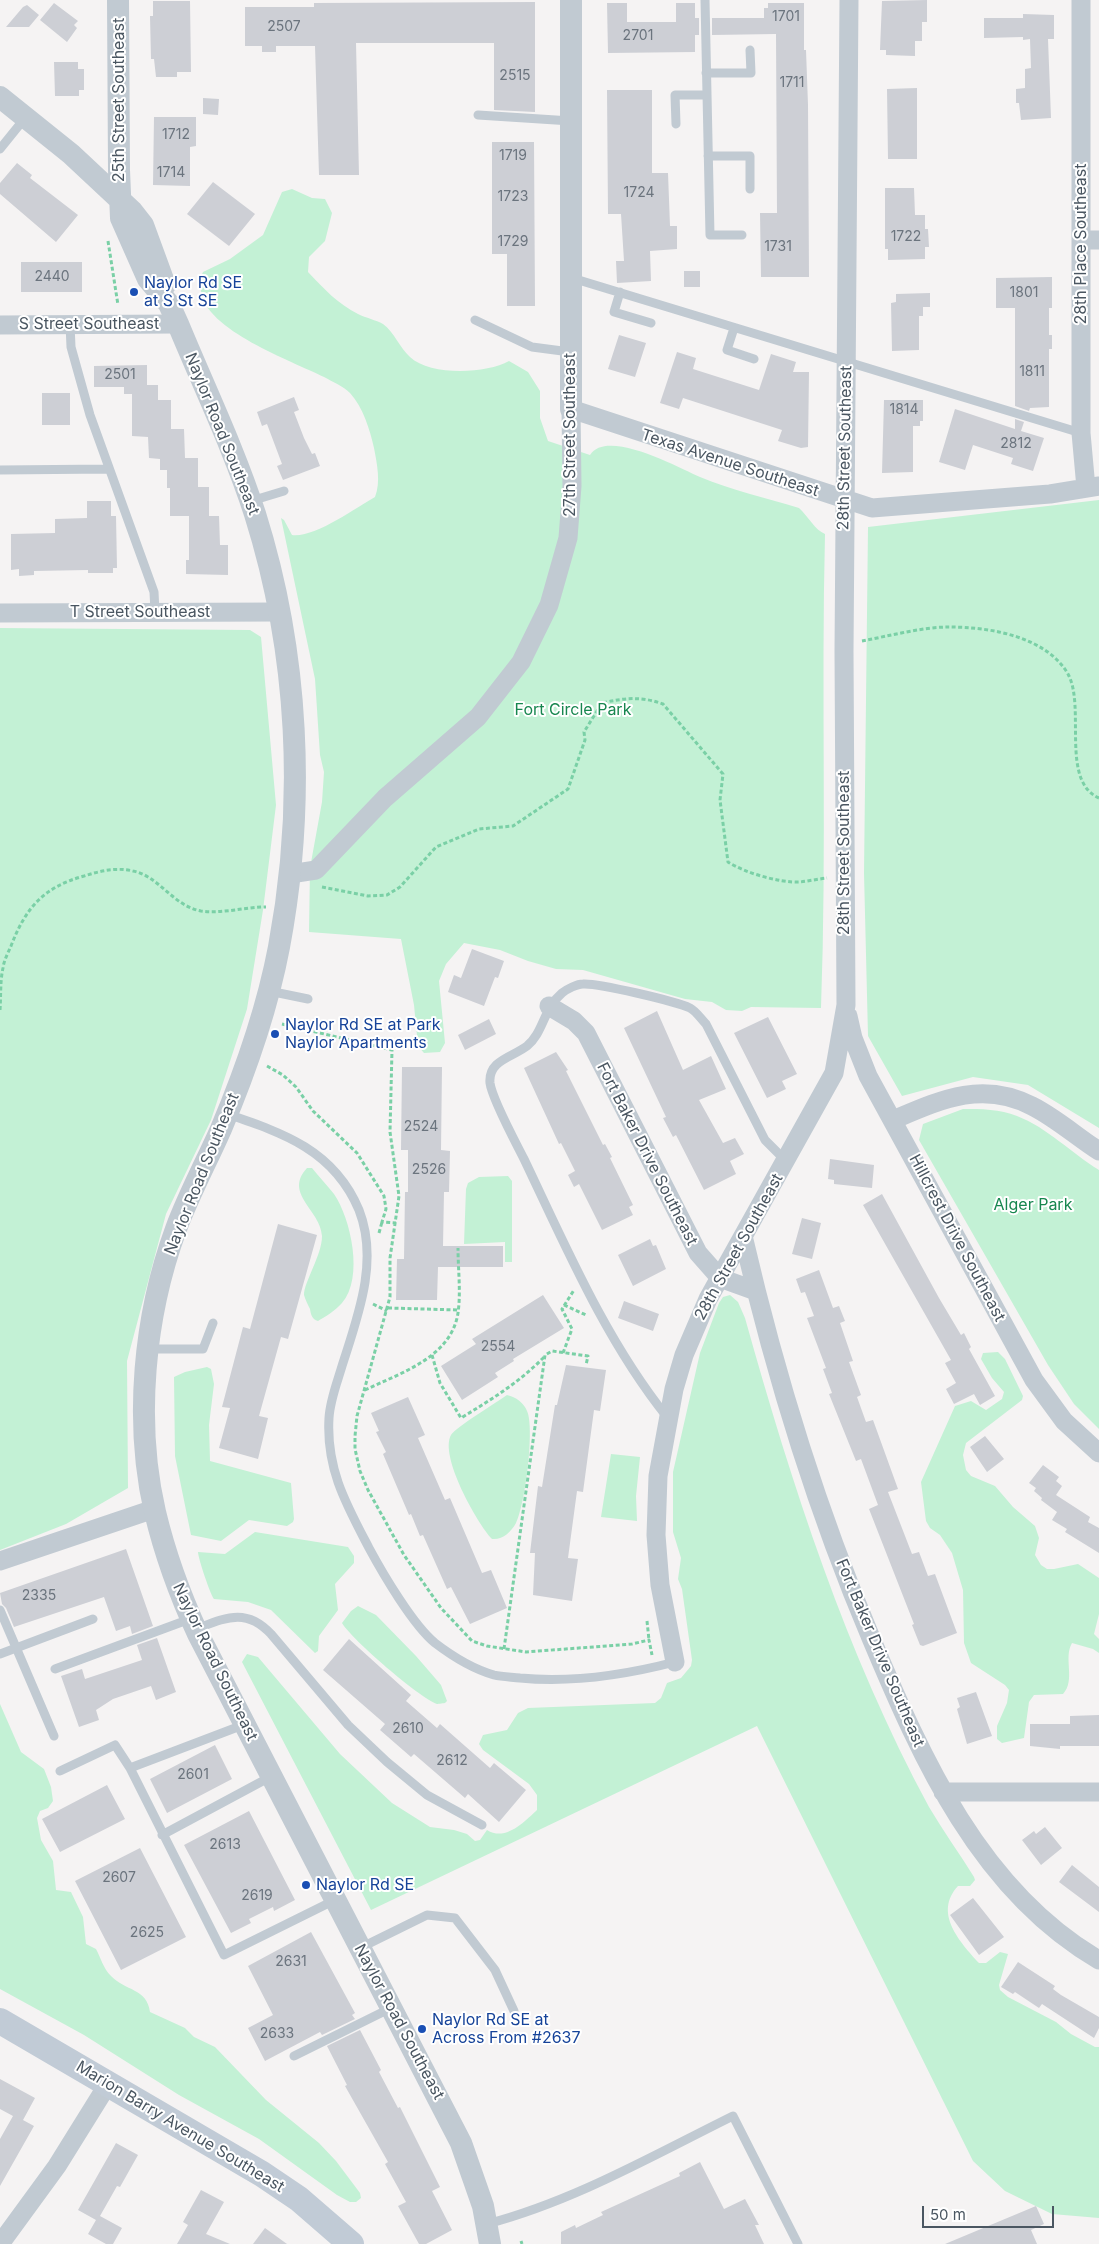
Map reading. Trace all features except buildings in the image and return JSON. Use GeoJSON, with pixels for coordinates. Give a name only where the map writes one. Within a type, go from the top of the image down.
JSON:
{"type":"FeatureCollection","features":[{"type":"Feature","properties":{"kind":"main road","name":"Marion Barry Avenue Southeast"},"geometry":{"type":"LineString","coordinates":[[0,2021],[281,2186],[325,2220],[352,2244]]}},
{"type":"Feature","properties":{"kind":"street","name":"25th Street Southeast"},"geometry":{"type":"LineString","coordinates":[[118,0],[119,200]]}},
{"type":"Feature","properties":{"kind":"street","name":"27th Street Southeast"},"geometry":{"type":"LineString","coordinates":[[290,874],[316,870],[385,798],[478,717],[521,662],[549,606],[564,555],[572,503],[570,352],[571,0]]}},
{"type":"Feature","properties":{"kind":"street","name":"28th Street Southeast"},"geometry":{"type":"LineString","coordinates":[[675,1662],[660,1585],[656,1545],[658,1476],[667,1418],[684,1354],[697,1322],[834,1073],[846,1005],[844,853],[845,500],[849,0]]}},
{"type":"Feature","properties":{"kind":"street","name":"28th Place Southeast"},"geometry":{"type":"LineString","coordinates":[[1081,0],[1090,240],[1081,433],[1092,487]]}},
{"type":"Feature","properties":{"kind":"street","name":"Naylor Road Southeast"},"geometry":{"type":"LineString","coordinates":[[0,97],[94,174],[132,211],[143,225],[166,285],[162,296],[178,324],[251,501],[268,559],[280,612],[289,669],[295,743],[295,813],[290,874],[269,991],[244,1073],[186,1202],[172,1239],[156,1302],[148,1349],[145,1419],[154,1508],[174,1578],[193,1624],[461,2143],[473,2172],[488,2234]]}},
{"type":"Feature","properties":{"kind":"street","name":"S Street Southeast"},"geometry":{"type":"LineString","coordinates":[[0,325],[178,324]]}},
{"type":"Feature","properties":{"kind":"street","name":"Texas Avenue Southeast"},"geometry":{"type":"LineString","coordinates":[[571,409],[872,508],[1050,494],[1092,487]]}},
{"type":"Feature","properties":{"kind":"street","name":"T Street Southeast"},"geometry":{"type":"LineString","coordinates":[[0,613],[280,612]]}},
{"type":"Feature","properties":{"kind":"street","name":"Hillcrest Drive Southeast"},"geometry":{"type":"LineString","coordinates":[[846,1005],[853,1038],[868,1076],[1041,1391],[1064,1421],[1099,1453]]}},
{"type":"Feature","properties":{"kind":"street","name":"Fort Baker Drive Southeast"},"geometry":{"type":"LineString","coordinates":[[549,1006],[574,1021],[586,1034],[698,1253],[720,1278],[756,1291]]}},
{"type":"Feature","properties":{"kind":"street"},"geometry":{"type":"LineString","coordinates":[[825,1091],[842,1074],[853,1072],[868,1076]]}},
{"type":"Feature","properties":{"kind":"street"},"geometry":{"type":"LineString","coordinates":[[893,1120],[934,1102],[959,1095],[991,1094],[1034,1107],[1099,1151]]}},
{"type":"Feature","properties":{"kind":"street","name":"Fort Baker Drive Southeast"},"geometry":{"type":"LineString","coordinates":[[743,1236],[792,1424],[830,1538],[881,1663],[943,1792],[976,1845],[1015,1891],[1051,1925],[1099,1960]]}},
{"type":"Feature","properties":{"kind":"street"},"geometry":{"type":"LineString","coordinates":[[0,1561],[154,1508]]}},
{"type":"Feature","properties":{"kind":"street"},"geometry":{"type":"LineString","coordinates":[[943,1792],[1099,1792]]}},
{"type":"Feature","properties":{"kind":"street"},"geometry":{"type":"LineString","coordinates":[[0,2244],[57,2166],[108,2084]]}},
{"type":"Feature","properties":{"kind":"lane"},"geometry":{"type":"LineString","coordinates":[[705,0],[710,235],[742,235]]}},
{"type":"Feature","properties":{"kind":"lane"},"geometry":{"type":"LineString","coordinates":[[706,73],[751,73],[750,50]]}},
{"type":"Feature","properties":{"kind":"lane"},"geometry":{"type":"LineString","coordinates":[[676,124],[675,95],[706,95]]}},
{"type":"Feature","properties":{"kind":"lane"},"geometry":{"type":"LineString","coordinates":[[478,115],[571,121]]}},
{"type":"Feature","properties":{"kind":"lane"},"geometry":{"type":"LineString","coordinates":[[0,149],[26,118]]}},
{"type":"Feature","properties":{"kind":"lane"},"geometry":{"type":"LineString","coordinates":[[708,156],[750,156],[750,189]]}},
{"type":"Feature","properties":{"kind":"lane"},"geometry":{"type":"LineString","coordinates":[[571,277],[846,363],[1081,433]]}},
{"type":"Feature","properties":{"kind":"lane"},"geometry":{"type":"LineString","coordinates":[[620,292],[614,312],[651,323]]}},
{"type":"Feature","properties":{"kind":"lane"},"geometry":{"type":"LineString","coordinates":[[475,320],[532,347],[570,352]]}},
{"type":"Feature","properties":{"kind":"lane"},"geometry":{"type":"LineString","coordinates":[[70,324],[70,347],[90,415],[154,592],[155,612]]}},
{"type":"Feature","properties":{"kind":"lane"},"geometry":{"type":"LineString","coordinates":[[734,328],[727,350],[754,359]]}},
{"type":"Feature","properties":{"kind":"lane"},"geometry":{"type":"LineString","coordinates":[[0,470],[109,469]]}},
{"type":"Feature","properties":{"kind":"lane"},"geometry":{"type":"LineString","coordinates":[[251,501],[284,491]]}},
{"type":"Feature","properties":{"kind":"lane"},"geometry":{"type":"LineString","coordinates":[[667,1418],[648,1394],[583,1281],[490,1085],[491,1074],[495,1066],[528,1045],[541,1027],[549,1006],[564,992],[582,984],[607,987],[691,1008],[706,1024],[765,1140],[786,1161]]}},
{"type":"Feature","properties":{"kind":"lane"},"geometry":{"type":"LineString","coordinates":[[269,991],[308,999]]}},
{"type":"Feature","properties":{"kind":"lane"},"geometry":{"type":"LineString","coordinates":[[227,1114],[298,1141],[324,1159],[344,1182],[359,1210],[366,1238],[368,1261],[360,1308],[333,1394],[329,1416],[333,1470],[343,1498],[373,1555],[412,1617],[434,1642],[464,1662],[494,1675],[534,1679],[579,1679],[634,1672],[675,1662]]}},
{"type":"Feature","properties":{"kind":"lane"},"geometry":{"type":"LineString","coordinates":[[148,1349],[203,1349],[213,1323]]}},
{"type":"Feature","properties":{"kind":"lane"},"geometry":{"type":"LineString","coordinates":[[0,1610],[54,1736]]}},
{"type":"Feature","properties":{"kind":"lane"},"geometry":{"type":"LineString","coordinates":[[55,1669],[193,1624],[228,1617],[241,1617],[257,1622],[271,1634],[348,1726],[387,1762],[427,1796],[482,1826]]}},
{"type":"Feature","properties":{"kind":"lane"},"geometry":{"type":"LineString","coordinates":[[0,1654],[93,1619]]}},
{"type":"Feature","properties":{"kind":"lane"},"geometry":{"type":"LineString","coordinates":[[130,1768],[244,1725]]}},
{"type":"Feature","properties":{"kind":"lane"},"geometry":{"type":"LineString","coordinates":[[60,1771],[115,1745],[130,1768],[162,1836],[224,1955],[335,1900]]}},
{"type":"Feature","properties":{"kind":"lane"},"geometry":{"type":"LineString","coordinates":[[162,1836],[272,1776]]}},
{"type":"Feature","properties":{"kind":"lane"},"geometry":{"type":"LineString","coordinates":[[360,1948],[426,1915],[455,1918],[495,1970],[514,2011]]}},
{"type":"Feature","properties":{"kind":"lane"},"geometry":{"type":"LineString","coordinates":[[294,2056],[391,2007]]}},
{"type":"Feature","properties":{"kind":"lane"},"geometry":{"type":"LineString","coordinates":[[488,2234],[532,2212],[566,2199],[733,2116],[798,2244]]}},
{"type":"Feature","properties":{"kind":"path"},"geometry":{"type":"LineString","coordinates":[[108,240],[118,305]]}},
{"type":"Feature","properties":{"kind":"path"},"geometry":{"type":"LineString","coordinates":[[860,646],[862,641],[948,627],[997,632],[1020,638],[1040,647],[1068,675],[1076,706],[1076,751],[1081,780],[1099,798]]}},
{"type":"Feature","properties":{"kind":"path"},"geometry":{"type":"LineString","coordinates":[[319,886],[368,896],[386,895],[400,887],[436,846],[479,829],[513,826],[568,790],[585,740],[584,732],[602,703],[627,697],[663,704],[724,774],[720,800],[728,862],[739,869],[787,881],[800,882],[830,878]]}},
{"type":"Feature","properties":{"kind":"path"},"geometry":{"type":"LineString","coordinates":[[0,1010],[3,967],[15,936],[31,906],[53,887],[106,870],[134,871],[153,881],[170,896],[189,907],[201,911],[266,907]]}},
{"type":"Feature","properties":{"kind":"path"},"geometry":{"type":"LineString","coordinates":[[282,1024],[392,1050],[390,1132],[398,1183],[396,1223],[390,1258],[388,1308],[357,1416],[355,1450],[365,1484],[384,1521],[404,1555],[458,1628],[472,1640],[487,1646],[526,1652],[632,1644],[649,1640],[654,1667]]}},
{"type":"Feature","properties":{"kind":"path"},"geometry":{"type":"LineString","coordinates":[[267,1065],[283,1075],[296,1087],[313,1111],[357,1153],[384,1196],[386,1209],[382,1222],[396,1223]]}},
{"type":"Feature","properties":{"kind":"path"},"geometry":{"type":"LineString","coordinates":[[364,1390],[437,1353],[450,1335],[458,1310],[458,1248]]}},
{"type":"Feature","properties":{"kind":"path"},"geometry":{"type":"LineString","coordinates":[[563,1353],[572,1329],[562,1309],[570,1294],[583,1281]]}},
{"type":"Feature","properties":{"kind":"path"},"geometry":{"type":"LineString","coordinates":[[388,1308],[458,1310]]}},
{"type":"Feature","properties":{"kind":"path"},"geometry":{"type":"LineString","coordinates":[[432,1355],[440,1383],[460,1418],[502,1393],[526,1375],[545,1355],[552,1351],[588,1356],[586,1365]]}},
{"type":"Feature","properties":{"kind":"path"},"geometry":{"type":"LineString","coordinates":[[504,1649],[545,1355]]}},
{"type":"Feature","properties":{"kind":"green space","name":"Fort Circle Park"},"geometry":{"type":"Polygon","coordinates":[[[292,189],[312,198],[325,199],[332,213],[325,241],[309,257],[308,272],[344,306],[383,324],[406,353],[419,363],[444,370],[458,371],[487,369],[509,361],[528,372],[540,391],[540,418],[548,441],[590,455],[599,448],[611,446],[644,452],[712,482],[799,508],[825,534],[824,889],[821,1008],[751,1007],[742,1011],[726,1010],[712,1002],[685,999],[583,970],[556,969],[500,950],[464,943],[446,964],[439,981],[445,1043],[440,1052],[424,1053],[418,1046],[414,1005],[401,939],[309,932],[310,868],[322,802],[324,772],[320,755],[315,679],[281,518],[292,535],[301,535],[312,532],[346,515],[375,497],[378,479],[376,460],[365,419],[359,405],[350,393],[334,382],[252,343],[233,331],[217,319],[206,305],[200,283],[203,272],[230,259],[263,235],[282,192],[292,189]]]}},
{"type":"Feature","properties":{"kind":"green space"},"geometry":{"type":"Polygon","coordinates":[[[1099,500],[1099,1128],[1028,1085],[973,1077],[902,1096],[868,1036],[864,873],[868,527],[1099,500]]]}},
{"type":"Feature","properties":{"kind":"green space"},"geometry":{"type":"Polygon","coordinates":[[[0,628],[250,630],[261,637],[276,805],[263,910],[247,1009],[211,1120],[166,1214],[127,1361],[128,1488],[66,1524],[0,1550],[0,628]]]}},
{"type":"Feature","properties":{"kind":"green space","name":"Alger Park"},"geometry":{"type":"Polygon","coordinates":[[[963,1109],[984,1109],[1017,1116],[1039,1127],[1099,1170],[1099,1429],[1074,1404],[1048,1365],[919,1140],[923,1124],[963,1109]]]}},
{"type":"Feature","properties":{"kind":"green space"},"geometry":{"type":"Polygon","coordinates":[[[307,1168],[312,1168],[334,1194],[346,1218],[353,1248],[354,1264],[349,1292],[340,1306],[318,1321],[312,1316],[304,1295],[319,1251],[322,1236],[316,1218],[305,1202],[299,1186],[301,1177],[307,1168]]]}},
{"type":"Feature","properties":{"kind":"green space"},"geometry":{"type":"Polygon","coordinates":[[[508,1176],[512,1181],[512,1262],[505,1262],[505,1242],[464,1244],[466,1189],[468,1183],[479,1177],[508,1176]]]}},
{"type":"Feature","properties":{"kind":"green space"},"geometry":{"type":"Polygon","coordinates":[[[730,1295],[738,1302],[745,1318],[802,1506],[847,1629],[872,1689],[899,1749],[929,1807],[974,1877],[975,1880],[970,1886],[958,1886],[951,1896],[948,1906],[952,1927],[957,1937],[979,1963],[986,1963],[1000,1952],[1008,1954],[999,1985],[1000,1990],[1008,1997],[1056,2022],[1071,2034],[1095,2047],[1099,2047],[1099,2218],[1052,2214],[1005,2191],[973,2161],[757,1726],[371,1910],[242,1662],[247,1654],[258,1657],[340,1754],[392,1803],[430,1827],[454,1830],[467,1834],[475,1841],[480,1840],[487,1830],[501,1833],[515,1829],[537,1810],[537,1795],[529,1784],[483,1750],[479,1744],[483,1735],[507,1730],[518,1713],[528,1708],[655,1703],[661,1698],[667,1683],[681,1678],[691,1666],[692,1660],[682,1589],[678,1579],[681,1558],[673,1532],[673,1472],[700,1353],[719,1303],[723,1297],[730,1295]]]}},
{"type":"Feature","properties":{"kind":"green space"},"geometry":{"type":"Polygon","coordinates":[[[998,1352],[1005,1359],[1023,1396],[1022,1400],[966,1443],[963,1455],[966,1470],[971,1476],[995,1486],[1013,1507],[1035,1526],[1039,1538],[1035,1555],[1041,1565],[1047,1569],[1054,1569],[1078,1564],[1099,1578],[1099,1614],[1094,1634],[1099,1639],[1099,1653],[1093,1649],[1072,1643],[1069,1655],[1069,1682],[1063,1694],[1034,1695],[1029,1702],[1024,1738],[1002,1743],[997,1739],[997,1726],[1007,1703],[1009,1690],[1005,1685],[971,1663],[964,1643],[963,1590],[952,1553],[940,1535],[930,1528],[926,1521],[921,1482],[955,1406],[971,1401],[986,1410],[1002,1399],[1004,1392],[992,1378],[981,1359],[983,1353],[998,1352]]]}},
{"type":"Feature","properties":{"kind":"green space"},"geometry":{"type":"Polygon","coordinates":[[[207,1367],[211,1369],[214,1384],[209,1425],[210,1461],[291,1483],[294,1519],[287,1526],[249,1520],[221,1541],[191,1535],[175,1456],[174,1377],[185,1372],[207,1367]]]}},
{"type":"Feature","properties":{"kind":"green space"},"geometry":{"type":"Polygon","coordinates":[[[507,1395],[514,1397],[524,1405],[527,1411],[530,1433],[528,1467],[523,1501],[516,1523],[506,1535],[492,1539],[485,1531],[461,1489],[450,1458],[449,1445],[451,1435],[454,1432],[507,1395]]]}},
{"type":"Feature","properties":{"kind":"green space"},"geometry":{"type":"Polygon","coordinates":[[[611,1454],[640,1457],[636,1496],[637,1521],[601,1517],[611,1454]]]}},
{"type":"Feature","properties":{"kind":"green space"},"geometry":{"type":"Polygon","coordinates":[[[255,1532],[348,1547],[354,1556],[354,1563],[335,1584],[338,1610],[319,1636],[318,1651],[315,1653],[271,1610],[248,1602],[214,1599],[212,1596],[198,1552],[225,1554],[255,1532]]]}},
{"type":"Feature","properties":{"kind":"green space"},"geometry":{"type":"Polygon","coordinates":[[[358,1606],[376,1615],[416,1656],[441,1685],[447,1701],[445,1703],[437,1704],[416,1691],[372,1655],[348,1631],[342,1623],[351,1611],[358,1606]]]}},
{"type":"Feature","properties":{"kind":"green space"},"geometry":{"type":"Polygon","coordinates":[[[0,1704],[21,1752],[44,1769],[51,1787],[53,1801],[48,1808],[40,1811],[37,1818],[41,1840],[53,1861],[56,1890],[71,1892],[83,1917],[86,1944],[96,1949],[111,1976],[145,1998],[150,2012],[185,2028],[194,2037],[215,2047],[266,2100],[319,2143],[336,2161],[360,2193],[361,2198],[356,2202],[350,2202],[337,2195],[259,2139],[179,2095],[84,2035],[0,1989],[0,1704]]]}},
{"type":"Feature","properties":{"kind":"place","name":"Naylor Rd SE at S St SE"},"geometry":{"type":"Point","coordinates":[134,292]}},
{"type":"Feature","properties":{"kind":"place","name":"Naylor Rd SE at Park Naylor Apartments"},"geometry":{"type":"Point","coordinates":[275,1034]}},
{"type":"Feature","properties":{"kind":"place","name":"Naylor Rd SE"},"geometry":{"type":"Point","coordinates":[306,1885]}},
{"type":"Feature","properties":{"kind":"place","name":"Naylor Rd SE at Across From #2637"},"geometry":{"type":"Point","coordinates":[422,2029]}}]}
